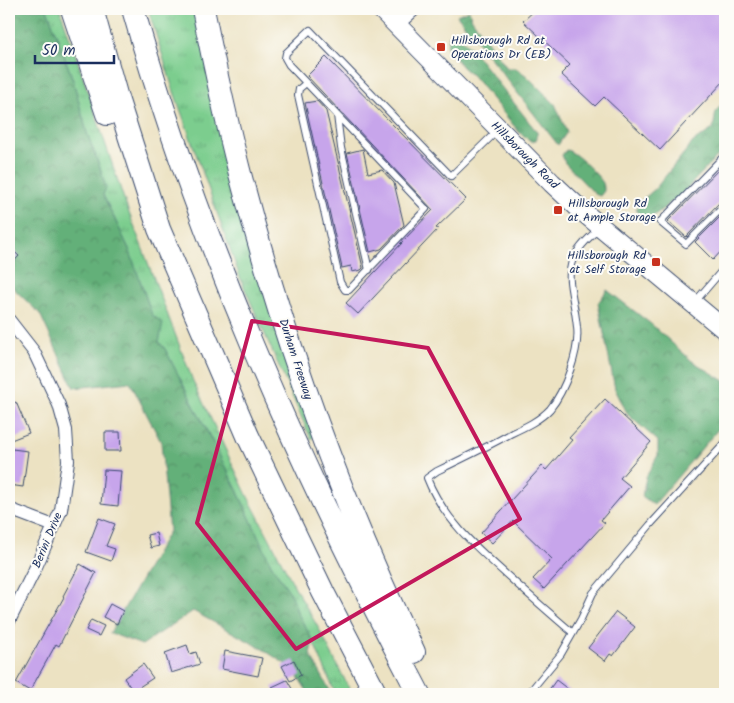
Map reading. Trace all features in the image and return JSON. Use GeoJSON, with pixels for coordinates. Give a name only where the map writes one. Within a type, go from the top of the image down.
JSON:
{"type":"FeatureCollection","features":[{"type":"Feature","properties":{"kind":"highway"},"geometry":{"type":"LineString","coordinates":[[72,9],[132,186],[159,228]]}},
{"type":"Feature","properties":{"kind":"highway"},"geometry":{"type":"LineString","coordinates":[[92,9],[117,98],[159,228],[248,436],[323,592],[376,694]]}},
{"type":"Feature","properties":{"kind":"highway"},"geometry":{"type":"LineString","coordinates":[[133,9],[184,170],[204,227],[239,315],[330,518],[419,694]]}},
{"type":"Feature","properties":{"kind":"highway","name":"Durham Freeway"},"geometry":{"type":"LineString","coordinates":[[203,9],[240,175],[286,330],[309,398],[357,525],[434,694]]}},
{"type":"Feature","properties":{"kind":"main road","name":"Hillsborough Road"},"geometry":{"type":"LineString","coordinates":[[381,9],[552,183],[601,227],[725,330]]}},
{"type":"Feature","properties":{"kind":"street"},"geometry":{"type":"LineString","coordinates":[[396,25],[415,9]]}},
{"type":"Feature","properties":{"kind":"street","name":"Berini Drive"},"geometry":{"type":"LineString","coordinates":[[9,320],[30,347],[42,368],[62,413],[66,430],[68,461],[60,510],[9,621]]}},
{"type":"Feature","properties":{"kind":"street"},"geometry":{"type":"LineString","coordinates":[[9,509],[54,526]]}},
{"type":"Feature","properties":{"kind":"lane"},"geometry":{"type":"LineString","coordinates":[[306,82],[299,89],[298,95],[340,282],[345,290],[349,290],[426,210],[306,82],[289,65],[285,58],[286,53],[310,30],[451,176],[499,129]]}},
{"type":"Feature","properties":{"kind":"lane"},"geometry":{"type":"LineString","coordinates":[[337,115],[341,148],[368,270]]}},
{"type":"Feature","properties":{"kind":"lane"},"geometry":{"type":"LineString","coordinates":[[725,155],[660,222],[686,244],[725,205]]}},
{"type":"Feature","properties":{"kind":"lane"},"geometry":{"type":"LineString","coordinates":[[573,633],[490,560],[467,537],[435,496],[427,478],[437,471],[533,422],[550,409],[562,391],[576,346],[577,328],[569,286],[569,270],[574,257],[584,242],[601,227]]}},
{"type":"Feature","properties":{"kind":"lane"},"geometry":{"type":"LineString","coordinates":[[693,304],[725,267]]}},
{"type":"Feature","properties":{"kind":"lane"},"geometry":{"type":"LineString","coordinates":[[528,694],[561,654],[593,593],[725,443]]}},
{"type":"Feature","properties":{"kind":"highlighted area"},"geometry":{"type":"Polygon","coordinates":[[[252,321],[428,348],[520,519],[296,649],[197,523],[252,321]]]}},
{"type":"Feature","properties":{"kind":"green space"},"geometry":{"type":"Polygon","coordinates":[[[9,9],[47,9],[73,80],[87,133],[100,168],[106,188],[103,195],[129,249],[152,315],[163,323],[159,342],[165,349],[237,490],[271,564],[292,596],[297,612],[313,641],[310,654],[332,694],[309,694],[293,669],[261,648],[193,611],[142,645],[110,633],[169,531],[161,442],[130,382],[74,388],[40,314],[9,284],[9,9]]]}},
{"type":"Feature","properties":{"kind":"green space"},"geometry":{"type":"Polygon","coordinates":[[[47,9],[60,9],[126,205],[193,381],[247,495],[352,694],[337,694],[333,688],[313,641],[297,612],[292,596],[271,564],[237,490],[165,349],[159,342],[162,323],[152,315],[129,249],[103,195],[100,168],[87,134],[73,80],[47,9]]]}},
{"type":"Feature","properties":{"kind":"green space"},"geometry":{"type":"Polygon","coordinates":[[[148,9],[195,9],[315,436],[311,439],[241,280],[173,89],[148,9]]]}},
{"type":"Feature","properties":{"kind":"green space"},"geometry":{"type":"Polygon","coordinates":[[[469,10],[472,19],[507,68],[516,68],[527,76],[555,104],[567,132],[558,145],[457,15],[469,10]]]}},
{"type":"Feature","properties":{"kind":"green space"},"geometry":{"type":"Polygon","coordinates":[[[449,35],[457,36],[469,46],[537,132],[537,139],[532,142],[519,132],[476,79],[462,67],[447,47],[449,35]]]}},
{"type":"Feature","properties":{"kind":"green space"},"geometry":{"type":"Polygon","coordinates":[[[725,101],[725,148],[681,195],[648,220],[640,215],[636,209],[642,200],[655,189],[693,142],[713,129],[716,111],[725,101]]]}},
{"type":"Feature","properties":{"kind":"green space"},"geometry":{"type":"Polygon","coordinates":[[[566,150],[580,159],[600,179],[604,191],[600,196],[595,194],[565,163],[562,155],[566,150]]]}},
{"type":"Feature","properties":{"kind":"green space"},"geometry":{"type":"Polygon","coordinates":[[[607,290],[651,324],[692,361],[725,381],[725,421],[654,505],[642,496],[646,477],[658,455],[658,441],[628,415],[615,389],[598,303],[607,290]]]}},
{"type":"Feature","properties":{"kind":"building"},"geometry":{"type":"Polygon","coordinates":[[[536,9],[725,9],[725,80],[660,150],[604,97],[595,106],[561,74],[570,65],[523,21],[536,9]]]}},
{"type":"Feature","properties":{"kind":"building"},"geometry":{"type":"Polygon","coordinates":[[[326,57],[466,199],[436,228],[438,229],[358,314],[346,303],[433,210],[307,76],[326,57]]]}},
{"type":"Feature","properties":{"kind":"building"},"geometry":{"type":"Polygon","coordinates":[[[317,101],[326,111],[363,268],[361,270],[352,272],[351,266],[342,268],[305,103],[317,101]]]}},
{"type":"Feature","properties":{"kind":"building"},"geometry":{"type":"Polygon","coordinates":[[[363,149],[368,173],[382,170],[394,183],[404,225],[381,249],[370,252],[347,153],[363,149]]]}},
{"type":"Feature","properties":{"kind":"building"},"geometry":{"type":"Polygon","coordinates":[[[725,163],[725,200],[721,201],[686,237],[668,221],[725,163]]]}},
{"type":"Feature","properties":{"kind":"building"},"geometry":{"type":"Polygon","coordinates":[[[725,212],[725,247],[713,260],[695,242],[725,212]]]}},
{"type":"Feature","properties":{"kind":"building"},"geometry":{"type":"Polygon","coordinates":[[[9,247],[19,256],[9,267],[9,247]]]}},
{"type":"Feature","properties":{"kind":"building"},"geometry":{"type":"Polygon","coordinates":[[[605,399],[651,442],[620,478],[630,486],[601,520],[605,523],[544,589],[533,579],[552,559],[513,521],[492,543],[481,533],[542,466],[546,470],[572,440],[569,438],[605,399]]]}},
{"type":"Feature","properties":{"kind":"building"},"geometry":{"type":"Polygon","coordinates":[[[16,402],[29,433],[11,440],[9,434],[9,405],[16,402]]]}},
{"type":"Feature","properties":{"kind":"building"},"geometry":{"type":"Polygon","coordinates":[[[105,432],[120,432],[121,451],[105,451],[105,432]]]}},
{"type":"Feature","properties":{"kind":"building"},"geometry":{"type":"Polygon","coordinates":[[[12,449],[28,451],[23,487],[9,485],[12,449]]]}},
{"type":"Feature","properties":{"kind":"building"},"geometry":{"type":"Polygon","coordinates":[[[104,470],[121,471],[118,506],[101,504],[104,470]]]}},
{"type":"Feature","properties":{"kind":"building"},"geometry":{"type":"Polygon","coordinates":[[[99,518],[115,524],[106,546],[115,549],[111,561],[86,552],[99,518]]]}},
{"type":"Feature","properties":{"kind":"building"},"geometry":{"type":"Polygon","coordinates":[[[156,533],[159,546],[151,548],[147,535],[156,533]]]}},
{"type":"Feature","properties":{"kind":"building"},"geometry":{"type":"Polygon","coordinates":[[[80,564],[96,573],[59,646],[56,644],[30,691],[16,683],[64,597],[80,564]]]}},
{"type":"Feature","properties":{"kind":"building"},"geometry":{"type":"Polygon","coordinates":[[[110,604],[123,611],[117,624],[103,617],[110,604]]]}},
{"type":"Feature","properties":{"kind":"building"},"geometry":{"type":"Polygon","coordinates":[[[616,612],[635,627],[613,656],[610,654],[605,661],[588,648],[616,612]]]}},
{"type":"Feature","properties":{"kind":"building"},"geometry":{"type":"Polygon","coordinates":[[[91,620],[104,626],[99,636],[86,630],[91,620]]]}},
{"type":"Feature","properties":{"kind":"building"},"geometry":{"type":"Polygon","coordinates":[[[187,645],[190,654],[196,652],[200,664],[171,673],[165,653],[187,645]]]}},
{"type":"Feature","properties":{"kind":"building"},"geometry":{"type":"Polygon","coordinates":[[[225,651],[262,658],[258,676],[222,669],[225,651]]]}},
{"type":"Feature","properties":{"kind":"building"},"geometry":{"type":"Polygon","coordinates":[[[294,660],[301,675],[290,681],[282,666],[294,660]]]}},
{"type":"Feature","properties":{"kind":"building"},"geometry":{"type":"Polygon","coordinates":[[[143,664],[153,678],[133,691],[124,678],[143,664]]]}},
{"type":"Feature","properties":{"kind":"building"},"geometry":{"type":"Polygon","coordinates":[[[287,680],[295,694],[276,694],[272,687],[287,680]]]}},
{"type":"Feature","properties":{"kind":"building"},"geometry":{"type":"Polygon","coordinates":[[[556,680],[574,694],[546,694],[556,680]]]}},
{"type":"Feature","properties":{"kind":"place","name":"Hillsborough Rd at Operations Dr (EB)"},"geometry":{"type":"Point","coordinates":[441,47]}},
{"type":"Feature","properties":{"kind":"place","name":"Hillsborough Rd at Ample Storage"},"geometry":{"type":"Point","coordinates":[558,210]}},
{"type":"Feature","properties":{"kind":"place","name":"Hillsborough Rd at Self Storage"},"geometry":{"type":"Point","coordinates":[656,262]}}]}
